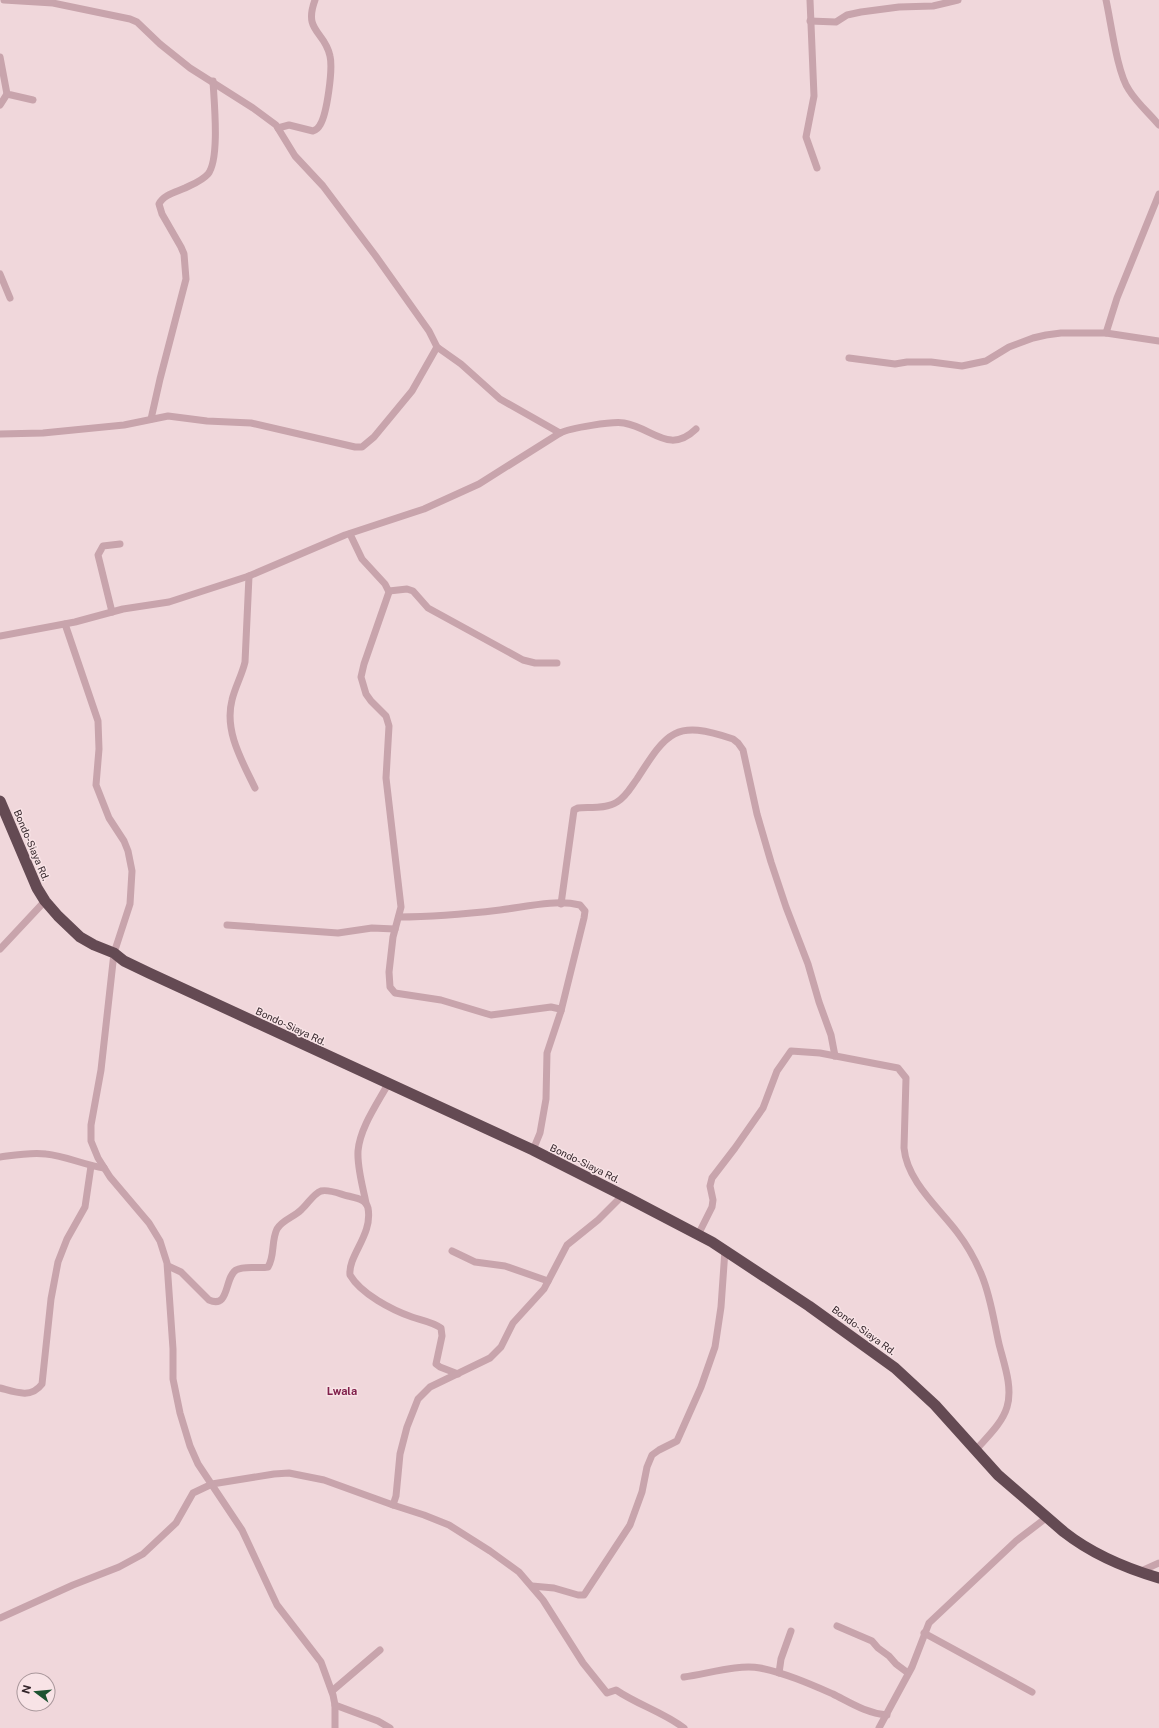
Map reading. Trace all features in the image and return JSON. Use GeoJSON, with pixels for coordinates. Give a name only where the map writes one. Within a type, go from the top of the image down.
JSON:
{"type":"FeatureCollection","features":[{"type":"Feature","properties":{"kind":"highway","name":"Bondo-Siaya Rd."},"geometry":{"type":"LineString","coordinates":[[0,801],[35,883],[45,901],[80,937],[94,946],[114,953],[124,961],[143,970],[532,1150],[623,1195],[725,1250],[810,1306],[883,1359],[935,1405],[975,1451],[1008,1485],[1075,1541],[1090,1550],[1139,1572],[1159,1578]]}},
{"type":"Feature","properties":{"kind":"street"},"geometry":{"type":"LineString","coordinates":[[4,0],[53,3],[130,19],[136,22],[179,60],[258,111],[278,128],[295,156],[323,186],[375,255],[424,325],[437,347],[461,364],[500,399],[560,433]]}},
{"type":"Feature","properties":{"kind":"street"},"geometry":{"type":"LineString","coordinates":[[278,128],[289,125],[313,131],[318,128],[322,122],[327,100],[331,65],[329,53],[313,27],[311,20],[315,0]]}},
{"type":"Feature","properties":{"kind":"street"},"geometry":{"type":"LineString","coordinates":[[810,0],[814,96],[806,137],[817,168]]}},
{"type":"Feature","properties":{"kind":"street"},"geometry":{"type":"LineString","coordinates":[[810,21],[836,22],[847,15],[861,12],[899,6],[933,6],[958,0]]}},
{"type":"Feature","properties":{"kind":"street"},"geometry":{"type":"LineString","coordinates":[[1106,0],[1116,49],[1126,84],[1134,97],[1159,125]]}},
{"type":"Feature","properties":{"kind":"street"},"geometry":{"type":"LineString","coordinates":[[0,57],[7,94],[0,105]]}},
{"type":"Feature","properties":{"kind":"street"},"geometry":{"type":"LineString","coordinates":[[151,419],[186,279],[184,254],[162,214],[159,204],[165,197],[199,182],[210,172],[214,150],[215,115],[213,82]]}},
{"type":"Feature","properties":{"kind":"street"},"geometry":{"type":"LineString","coordinates":[[7,94],[33,100]]}},
{"type":"Feature","properties":{"kind":"street"},"geometry":{"type":"LineString","coordinates":[[1106,333],[1117,298],[1159,194]]}},
{"type":"Feature","properties":{"kind":"street"},"geometry":{"type":"LineString","coordinates":[[0,274],[10,298]]}},
{"type":"Feature","properties":{"kind":"street"},"geometry":{"type":"LineString","coordinates":[[849,358],[895,364],[925,362],[962,366],[986,361],[1009,347],[1033,338],[1061,333],[1106,333],[1159,341]]}},
{"type":"Feature","properties":{"kind":"street"},"geometry":{"type":"LineString","coordinates":[[0,434],[43,433],[119,426],[168,416],[207,421],[251,423],[355,447],[362,447],[374,437],[412,391],[437,347]]}},
{"type":"Feature","properties":{"kind":"street"},"geometry":{"type":"LineString","coordinates":[[0,636],[65,624],[112,612],[169,602],[249,576],[350,534],[412,514],[479,484],[560,433],[574,429],[621,422],[663,439],[676,441],[689,436],[696,429]]}},
{"type":"Feature","properties":{"kind":"street"},"geometry":{"type":"LineString","coordinates":[[350,534],[362,559],[385,584],[389,591],[361,677],[366,694],[388,720],[386,778],[400,898],[399,917],[395,929],[389,972],[390,987],[395,993],[441,1000],[486,1015],[499,1015],[551,1007],[557,1007],[561,1011]]}},
{"type":"Feature","properties":{"kind":"street"},"geometry":{"type":"LineString","coordinates":[[112,612],[98,554],[103,546],[120,544]]}},
{"type":"Feature","properties":{"kind":"street"},"geometry":{"type":"LineString","coordinates":[[249,576],[245,662],[232,699],[230,727],[255,788]]}},
{"type":"Feature","properties":{"kind":"street"},"geometry":{"type":"LineString","coordinates":[[389,591],[407,589],[413,591],[428,608],[523,660],[535,663],[557,663]]}},
{"type":"Feature","properties":{"kind":"street"},"geometry":{"type":"LineString","coordinates":[[65,624],[98,721],[99,748],[96,785],[108,818],[124,841],[131,857],[132,880],[130,904],[114,953],[102,1064],[90,1135],[92,1147],[104,1168],[156,1233],[164,1250],[168,1266],[173,1349],[173,1379],[180,1413],[193,1453],[242,1530],[277,1605],[321,1662],[332,1691],[335,1705],[335,1728]]}},
{"type":"Feature","properties":{"kind":"street"},"geometry":{"type":"LineString","coordinates":[[561,904],[574,810],[578,808],[616,803],[630,789],[657,748],[667,737],[676,732],[695,729],[733,739],[743,750],[762,833],[786,907],[808,964],[822,1012],[831,1035],[835,1056]]}},
{"type":"Feature","properties":{"kind":"street"},"geometry":{"type":"LineString","coordinates":[[0,949],[45,901]]}},
{"type":"Feature","properties":{"kind":"street"},"geometry":{"type":"LineString","coordinates":[[399,917],[452,916],[540,905],[561,904],[580,905],[585,911],[561,1011],[547,1053],[546,1099],[540,1133],[532,1150]]}},
{"type":"Feature","properties":{"kind":"street"},"geometry":{"type":"LineString","coordinates":[[227,925],[338,933],[372,928],[395,929]]}},
{"type":"Feature","properties":{"kind":"street"},"geometry":{"type":"LineString","coordinates":[[698,1235],[712,1207],[713,1200],[710,1186],[712,1178],[763,1108],[777,1071],[791,1051],[796,1050],[835,1056],[898,1068],[904,1073],[906,1078],[907,1090],[904,1148],[908,1167],[963,1241],[982,1276],[1006,1370],[1009,1396],[1005,1413],[975,1451]]}},
{"type":"Feature","properties":{"kind":"street"},"geometry":{"type":"LineString","coordinates":[[388,1084],[365,1128],[359,1143],[358,1156],[368,1214],[367,1228],[364,1239],[350,1266],[350,1276],[384,1305],[441,1328],[442,1336],[436,1364],[458,1374]]}},
{"type":"Feature","properties":{"kind":"street"},"geometry":{"type":"LineString","coordinates":[[0,1157],[46,1153],[91,1166],[104,1168]]}},
{"type":"Feature","properties":{"kind":"street"},"geometry":{"type":"LineString","coordinates":[[0,1388],[19,1393],[27,1393],[39,1389],[42,1384],[51,1299],[58,1262],[67,1239],[85,1207],[91,1166]]}},
{"type":"Feature","properties":{"kind":"street"},"geometry":{"type":"LineString","coordinates":[[168,1266],[181,1272],[209,1300],[219,1302],[225,1297],[229,1279],[237,1270],[268,1268],[278,1229],[283,1222],[301,1210],[321,1191],[330,1191],[359,1199],[366,1203]]}},
{"type":"Feature","properties":{"kind":"street"},"geometry":{"type":"LineString","coordinates":[[393,1505],[396,1496],[400,1454],[407,1427],[415,1405],[426,1390],[490,1358],[498,1351],[513,1323],[540,1294],[567,1245],[598,1220],[623,1195]]}},
{"type":"Feature","properties":{"kind":"street"},"geometry":{"type":"LineString","coordinates":[[452,1250],[475,1262],[505,1266],[548,1281]]}},
{"type":"Feature","properties":{"kind":"street"},"geometry":{"type":"LineString","coordinates":[[532,1586],[584,1595],[630,1525],[642,1492],[650,1459],[656,1452],[678,1441],[708,1369],[719,1329],[725,1250]]}},
{"type":"Feature","properties":{"kind":"street"},"geometry":{"type":"LineString","coordinates":[[0,1618],[73,1585],[119,1568],[143,1554],[176,1523],[193,1493],[212,1484],[289,1473],[324,1480],[449,1525],[500,1558],[522,1575],[548,1607],[590,1674],[607,1693],[616,1690],[642,1706],[665,1715],[684,1728]]}},
{"type":"Feature","properties":{"kind":"street"},"geometry":{"type":"LineString","coordinates":[[879,1728],[908,1673],[924,1633],[934,1618],[1016,1541],[1046,1518]]}},
{"type":"Feature","properties":{"kind":"street"},"geometry":{"type":"LineString","coordinates":[[1139,1572],[1159,1563]]}},
{"type":"Feature","properties":{"kind":"street"},"geometry":{"type":"LineString","coordinates":[[837,1626],[872,1640],[878,1648],[908,1673]]}},
{"type":"Feature","properties":{"kind":"street"},"geometry":{"type":"LineString","coordinates":[[778,1673],[781,1659],[791,1631]]}},
{"type":"Feature","properties":{"kind":"street"},"geometry":{"type":"LineString","coordinates":[[924,1633],[1032,1692]]}},
{"type":"Feature","properties":{"kind":"street"},"geometry":{"type":"LineString","coordinates":[[332,1691],[380,1650]]}},
{"type":"Feature","properties":{"kind":"street"},"geometry":{"type":"LineString","coordinates":[[684,1677],[752,1667],[778,1673],[822,1690],[865,1711],[874,1714],[887,1715]]}},
{"type":"Feature","properties":{"kind":"street"},"geometry":{"type":"LineString","coordinates":[[335,1705],[378,1721],[390,1728]]}},
{"type":"Feature","properties":{"kind":"district","name":"Lwala"},"geometry":{"type":"Point","coordinates":[342,1391]}}]}
